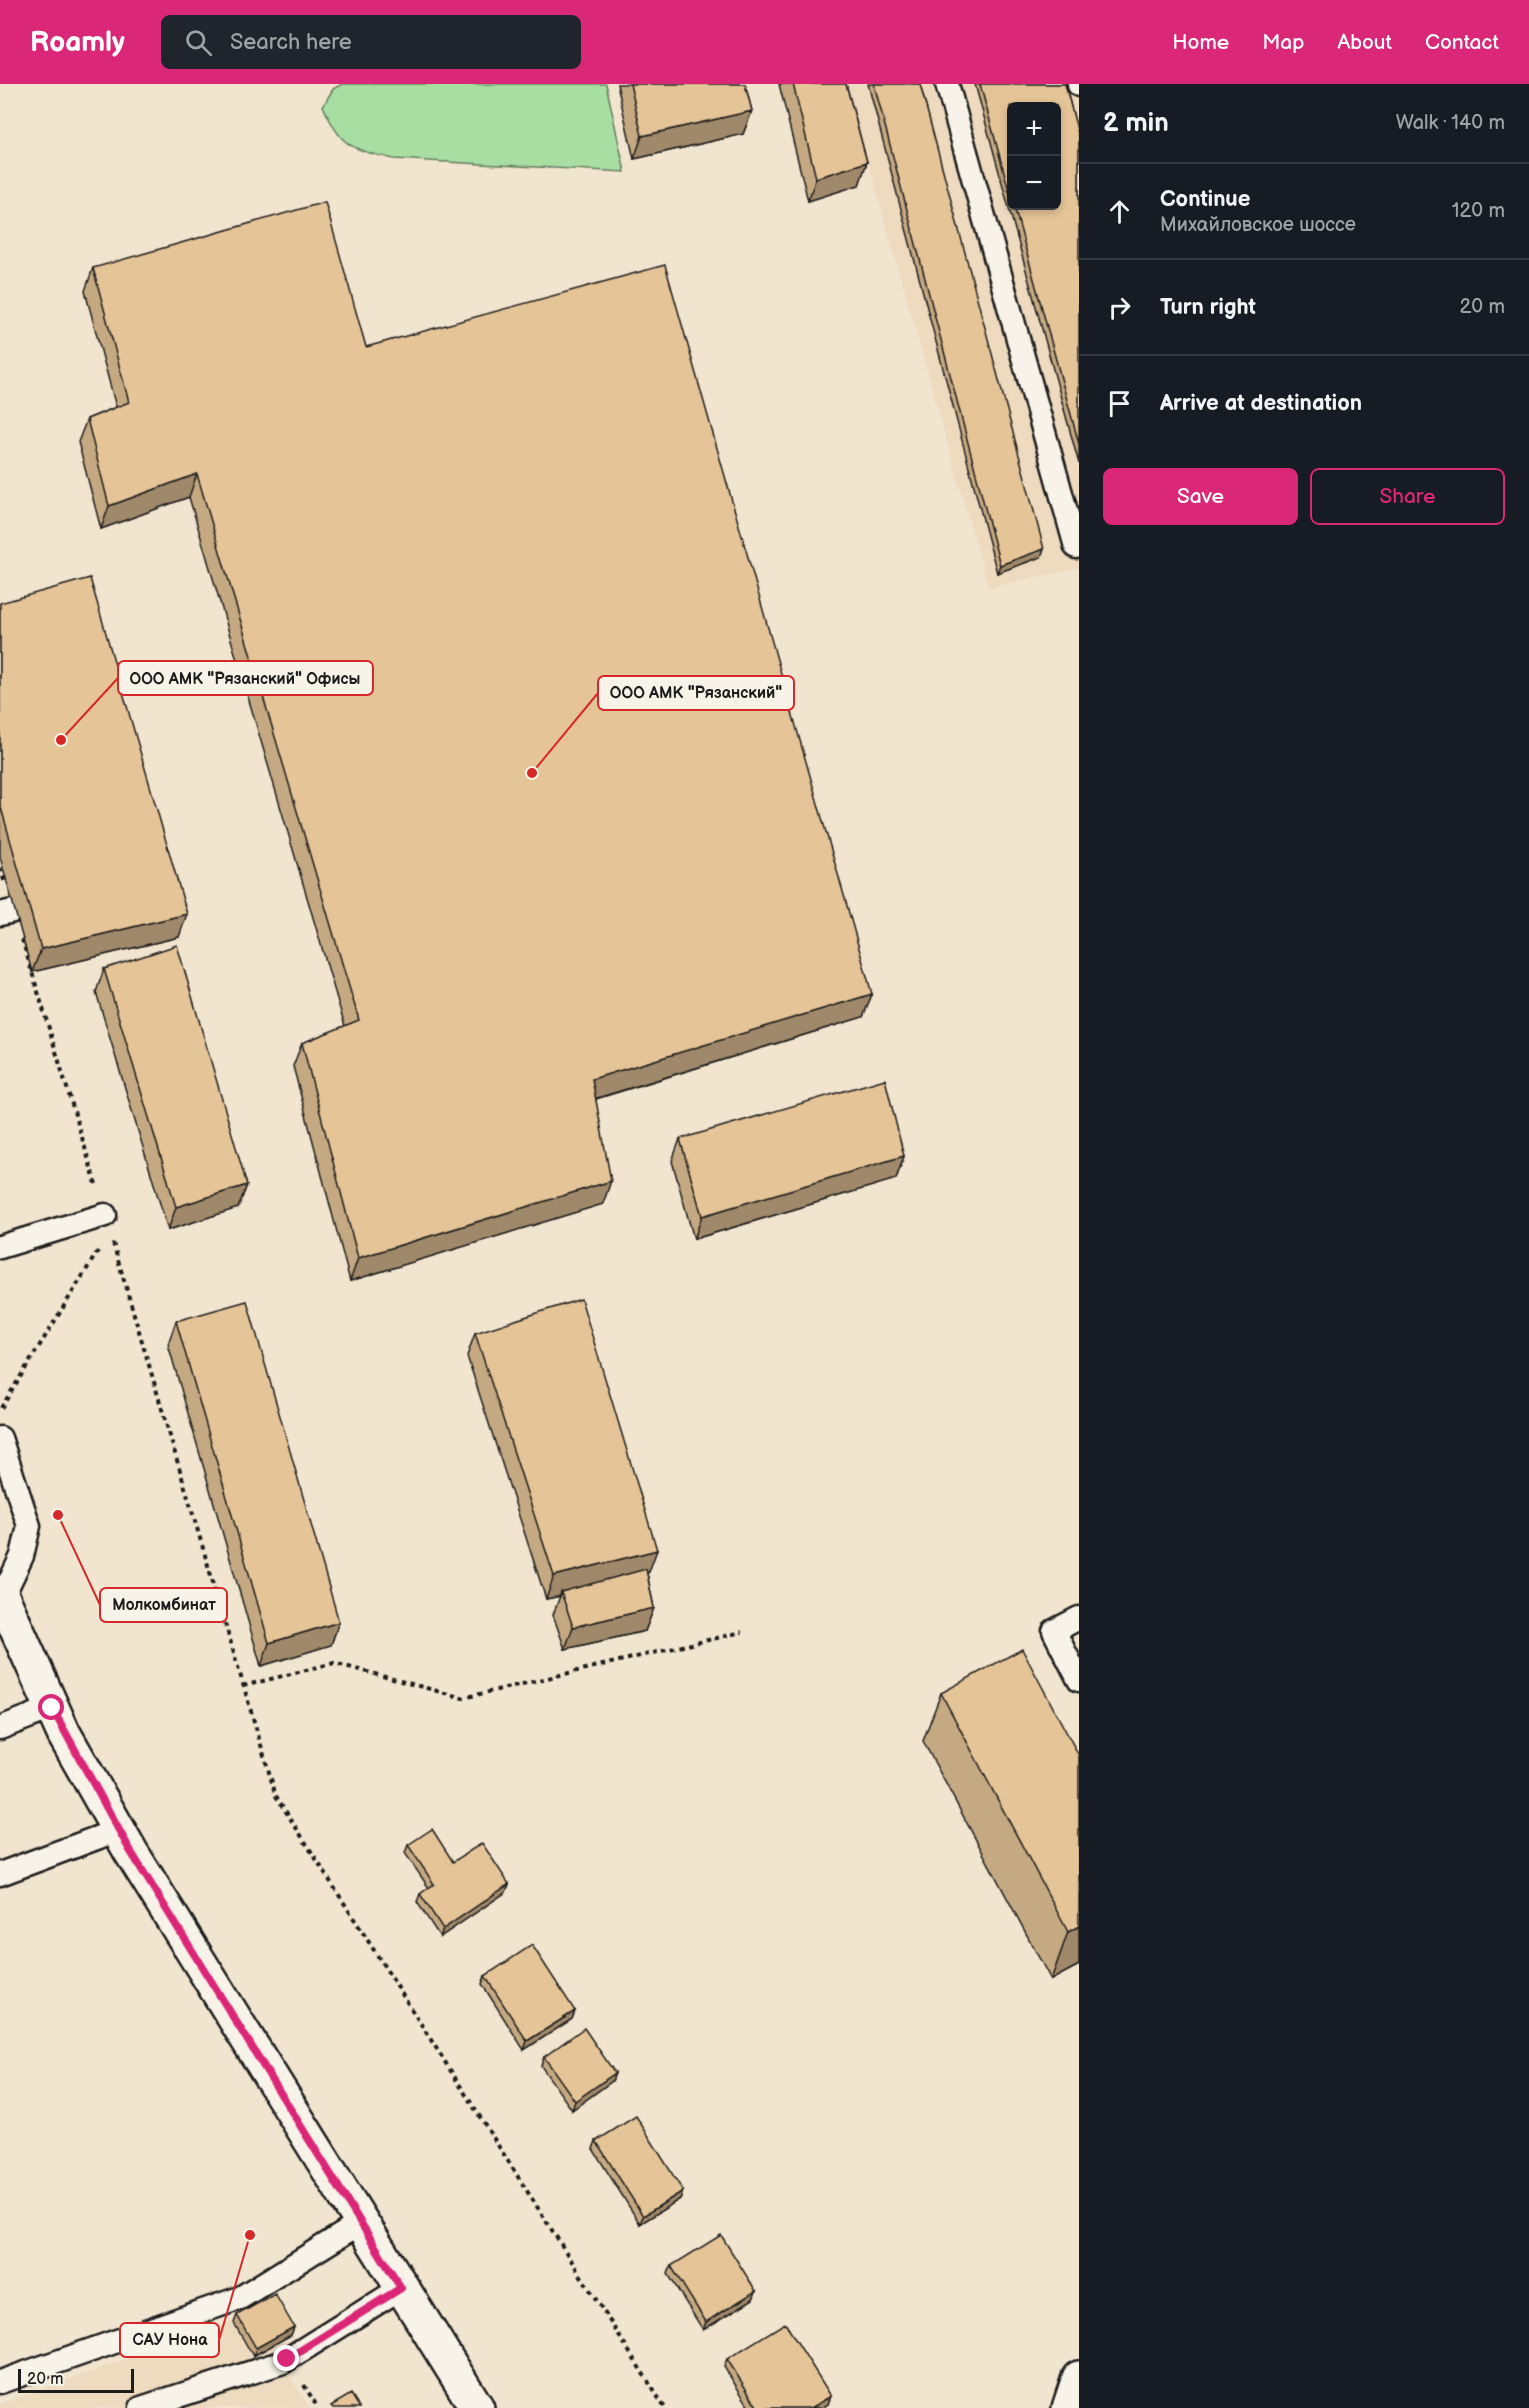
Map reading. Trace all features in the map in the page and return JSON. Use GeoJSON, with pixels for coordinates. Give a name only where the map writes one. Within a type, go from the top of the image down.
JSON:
{"type":"FeatureCollection","features":[{"type":"Feature","properties":{"kind":"main road"},"geometry":{"type":"LineString","coordinates":[[1,1595],[52,1708],[118,1830],[362,2222],[467,2405]]}},
{"type":"Feature","properties":{"kind":"main road"},"geometry":{"type":"LineString","coordinates":[[1069,2408],[1079,2378]]}},
{"type":"Feature","properties":{"kind":"lane"},"geometry":{"type":"LineString","coordinates":[[947,84],[1076,547]]}},
{"type":"Feature","properties":{"kind":"lane"},"geometry":{"type":"LineString","coordinates":[[0,1246],[107,1223]]}},
{"type":"Feature","properties":{"kind":"lane"},"geometry":{"type":"LineString","coordinates":[[0,1438],[29,1526],[22,1556],[1,1595]]}},
{"type":"Feature","properties":{"kind":"lane"},"geometry":{"type":"LineString","coordinates":[[1079,1618],[1054,1631],[1079,1680]]}},
{"type":"Feature","properties":{"kind":"lane"},"geometry":{"type":"LineString","coordinates":[[0,1728],[52,1708]]}},
{"type":"Feature","properties":{"kind":"lane"},"geometry":{"type":"LineString","coordinates":[[0,1874],[118,1830]]}},
{"type":"Feature","properties":{"kind":"lane"},"geometry":{"type":"LineString","coordinates":[[0,2382],[240,2298],[362,2222]]}},
{"type":"Feature","properties":{"kind":"lane"},"geometry":{"type":"LineString","coordinates":[[141,2408],[283,2362],[401,2288]]}},
{"type":"Feature","properties":{"kind":"path"},"geometry":{"type":"LineString","coordinates":[[0,868],[7,912],[107,1223],[276,1796],[665,2408]]}},
{"type":"Feature","properties":{"kind":"path"},"geometry":{"type":"LineString","coordinates":[[0,1409],[107,1223]]}},
{"type":"Feature","properties":{"kind":"path"},"geometry":{"type":"LineString","coordinates":[[243,1686],[334,1663],[463,1698],[742,1632]]}},
{"type":"Feature","properties":{"kind":"shaded area"},"geometry":{"type":"Polygon","coordinates":[[[846,84],[1079,84],[1079,568],[988,588],[846,84]]]}},
{"type":"Feature","properties":{"kind":"shaded area"},"geometry":{"type":"Polygon","coordinates":[[[250,2315],[310,2408],[0,2408],[0,2404],[250,2315]]]}},
{"type":"Feature","properties":{"kind":"green space"},"geometry":{"type":"Polygon","coordinates":[[[342,84],[606,84],[625,172],[394,159],[367,152],[342,139],[323,106],[333,89],[342,84]]]}},
{"type":"Feature","properties":{"kind":"building"},"geometry":{"type":"Polygon","coordinates":[[[630,84],[745,84],[752,111],[642,136],[630,84]]]}},
{"type":"Feature","properties":{"kind":"building"},"geometry":{"type":"Polygon","coordinates":[[[793,84],[846,84],[867,162],[816,178],[793,84]]]}},
{"type":"Feature","properties":{"kind":"building"},"geometry":{"type":"Polygon","coordinates":[[[874,84],[920,84],[1044,549],[1000,565],[874,84]]]}},
{"type":"Feature","properties":{"kind":"building"},"geometry":{"type":"Polygon","coordinates":[[[980,84],[1065,84],[1079,137],[1079,444],[1015,210],[1061,210],[1061,102],[1007,102],[1007,183],[980,84]]]}},
{"type":"Feature","properties":{"kind":"building"},"geometry":{"type":"Polygon","coordinates":[[[325,202],[366,347],[665,265],[872,994],[592,1079],[611,1181],[358,1258],[302,1043],[359,1020],[197,474],[109,506],[87,419],[129,402],[93,268],[325,202]]]}},
{"type":"Feature","properties":{"kind":"building"},"geometry":{"type":"Polygon","coordinates":[[[90,578],[187,914],[41,949],[0,804],[0,603],[90,578]]]}},
{"type":"Feature","properties":{"kind":"building"},"geometry":{"type":"Polygon","coordinates":[[[177,945],[247,1185],[176,1207],[104,969],[177,945]]]}},
{"type":"Feature","properties":{"kind":"building"},"geometry":{"type":"Polygon","coordinates":[[[885,1079],[904,1156],[702,1216],[680,1139],[885,1079]]]}},
{"type":"Feature","properties":{"kind":"building"},"geometry":{"type":"Polygon","coordinates":[[[581,1299],[657,1550],[554,1576],[475,1333],[581,1299]]]}},
{"type":"Feature","properties":{"kind":"building"},"geometry":{"type":"Polygon","coordinates":[[[247,1301],[339,1622],[269,1643],[176,1321],[247,1301]]]}},
{"type":"Feature","properties":{"kind":"building"},"geometry":{"type":"Polygon","coordinates":[[[646,1569],[654,1608],[573,1627],[561,1592],[646,1569]]]}},
{"type":"Feature","properties":{"kind":"building"},"geometry":{"type":"Polygon","coordinates":[[[1022,1649],[1079,1756],[1079,1926],[1068,1932],[941,1693],[1022,1649]]]}},
{"type":"Feature","properties":{"kind":"building"},"geometry":{"type":"Polygon","coordinates":[[[432,1829],[453,1862],[482,1843],[509,1884],[443,1929],[420,1894],[434,1884],[408,1845],[432,1829]]]}},
{"type":"Feature","properties":{"kind":"building"},"geometry":{"type":"Polygon","coordinates":[[[532,1945],[575,2011],[527,2041],[485,1976],[532,1945]]]}},
{"type":"Feature","properties":{"kind":"building"},"geometry":{"type":"Polygon","coordinates":[[[584,2028],[615,2073],[575,2101],[544,2057],[584,2028]]]}},
{"type":"Feature","properties":{"kind":"building"},"geometry":{"type":"Polygon","coordinates":[[[636,2116],[683,2191],[643,2216],[596,2141],[636,2116]]]}},
{"type":"Feature","properties":{"kind":"building"},"geometry":{"type":"Polygon","coordinates":[[[721,2235],[756,2291],[706,2322],[671,2266],[721,2235]]]}},
{"type":"Feature","properties":{"kind":"building"},"geometry":{"type":"Polygon","coordinates":[[[275,2294],[294,2327],[256,2348],[237,2315],[275,2294]]]}},
{"type":"Feature","properties":{"kind":"building"},"geometry":{"type":"Polygon","coordinates":[[[785,2323],[831,2396],[811,2408],[758,2408],[727,2359],[785,2323]]]}},
{"type":"Feature","properties":{"kind":"building"},"geometry":{"type":"Polygon","coordinates":[[[351,2394],[360,2408],[333,2408],[331,2406],[351,2394]]]}},
{"type":"Feature","properties":{"kind":"place","name":"ООО АМК \"Рязанский\" Офисы"},"geometry":{"type":"Point","coordinates":[61,740]}},
{"type":"Feature","properties":{"kind":"place","name":"ООО АМК \"Рязанский\""},"geometry":{"type":"Point","coordinates":[532,773]}},
{"type":"Feature","properties":{"kind":"place","name":"Молкомбинат"},"geometry":{"type":"Point","coordinates":[58,1515]}},
{"type":"Feature","properties":{"kind":"place","name":"САУ Нона"},"geometry":{"type":"Point","coordinates":[250,2235]}},
{"type":"Feature","properties":{"kind":"route"},"geometry":{"type":"LineString","coordinates":[[52,1708],[64,1734],[131,1852],[401,2288],[287,2359]]}}]}
